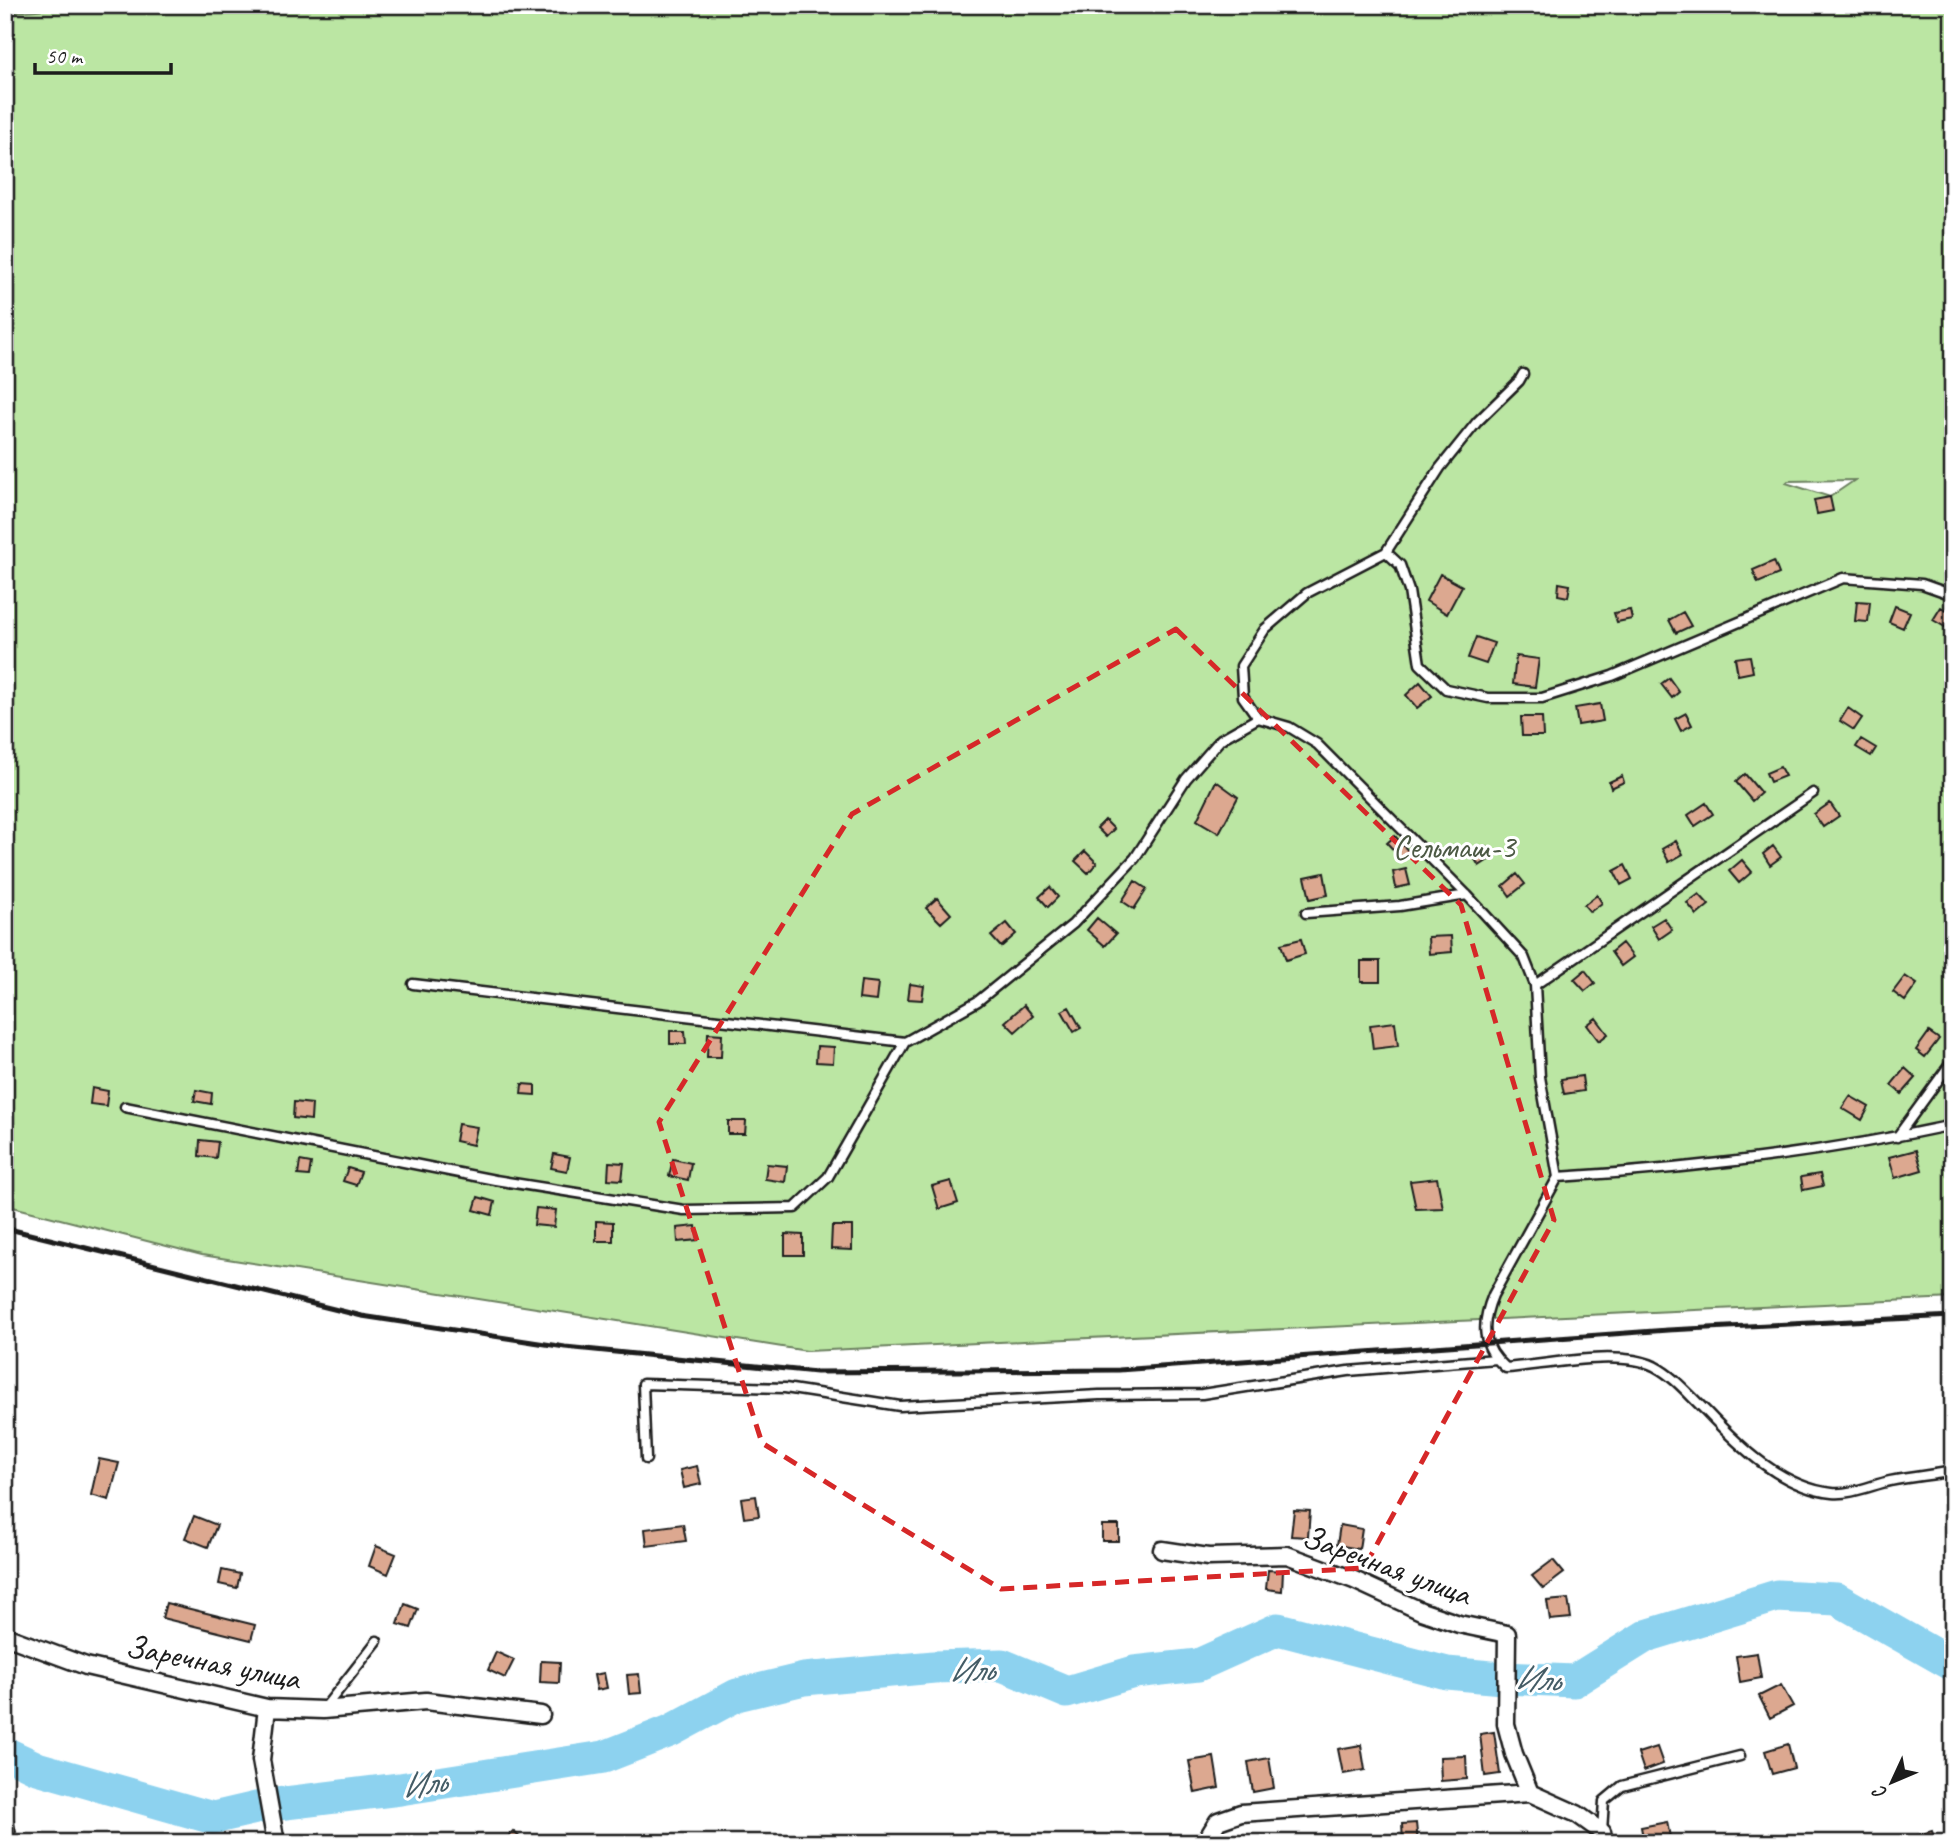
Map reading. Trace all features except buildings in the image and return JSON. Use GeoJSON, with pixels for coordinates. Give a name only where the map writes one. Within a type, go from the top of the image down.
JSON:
{"type":"FeatureCollection","features":[{"type":"Feature","properties":{"kind":"street","name":"Заречная улица"},"geometry":{"type":"LineString","coordinates":[[1162,1550],[1208,1557],[1287,1555],[1354,1580],[1421,1611],[1459,1624],[1507,1634],[1506,1724],[1514,1754],[1530,1793]]}},
{"type":"Feature","properties":{"kind":"street","name":"Заречная улица"},"geometry":{"type":"LineString","coordinates":[[5,1636],[86,1667],[267,1708],[323,1710],[426,1701],[541,1716]]}},
{"type":"Feature","properties":{"kind":"street"},"geometry":{"type":"LineString","coordinates":[[267,1708],[261,1760],[276,1843]]}},
{"type":"Feature","properties":{"kind":"street"},"geometry":{"type":"LineString","coordinates":[[1212,1843],[1210,1834],[1218,1821],[1241,1813],[1530,1793],[1577,1814],[1603,1837]]}},
{"type":"Feature","properties":{"kind":"lane"},"geometry":{"type":"LineString","coordinates":[[1523,374],[1477,422],[1440,468],[1386,552],[1307,593],[1265,629],[1241,666],[1242,697],[1258,718],[1289,727],[1317,744],[1467,895],[1524,957],[1535,985],[1540,1077],[1558,1177],[1493,1295],[1485,1314],[1486,1342],[1496,1359],[1506,1368],[1593,1359],[1622,1359],[1652,1365],[1681,1384],[1707,1413],[1772,1472],[1808,1488],[1835,1494],[1893,1480],[1953,1471]]}},
{"type":"Feature","properties":{"kind":"lane"},"geometry":{"type":"LineString","coordinates":[[1386,552],[1400,565],[1409,591],[1420,664],[1446,689],[1488,698],[1542,698],[1612,676],[1843,578],[1922,584],[1953,595]]}},
{"type":"Feature","properties":{"kind":"lane"},"geometry":{"type":"LineString","coordinates":[[125,1107],[495,1180],[684,1210],[795,1208],[828,1177],[905,1042],[978,1001],[1073,924],[1135,858],[1186,779],[1221,738],[1258,718]]}},
{"type":"Feature","properties":{"kind":"lane"},"geometry":{"type":"LineString","coordinates":[[1535,985],[1814,793]]}},
{"type":"Feature","properties":{"kind":"lane"},"geometry":{"type":"LineString","coordinates":[[1306,913],[1400,906],[1467,895]]}},
{"type":"Feature","properties":{"kind":"lane"},"geometry":{"type":"LineString","coordinates":[[413,984],[905,1042]]}},
{"type":"Feature","properties":{"kind":"lane"},"geometry":{"type":"LineString","coordinates":[[1897,1137],[1953,1060]]}},
{"type":"Feature","properties":{"kind":"lane"},"geometry":{"type":"LineString","coordinates":[[1558,1177],[1658,1171],[1897,1137],[1953,1125]]}},
{"type":"Feature","properties":{"kind":"lane"},"geometry":{"type":"LineString","coordinates":[[646,1459],[643,1384],[785,1388],[900,1406],[1098,1395],[1202,1394],[1348,1371],[1496,1359]]}},
{"type":"Feature","properties":{"kind":"lane"},"geometry":{"type":"LineString","coordinates":[[323,1710],[377,1641]]}},
{"type":"Feature","properties":{"kind":"lane"},"geometry":{"type":"LineString","coordinates":[[1603,1837],[1604,1801],[1622,1786],[1740,1756]]}},
{"type":"Feature","properties":{"kind":"highlighted area"},"geometry":{"type":"Polygon","coordinates":[[[1176,629],[1461,905],[1554,1220],[1364,1568],[1001,1589],[762,1443],[659,1122],[852,814],[1176,629]]]}},
{"type":"Feature","properties":{"kind":"green space","name":"Сельмаш-3"},"geometry":{"type":"Polygon","coordinates":[[[48,5],[1953,5],[1953,1298],[807,1351],[202,1255],[5,1205],[5,1047],[8,1037],[5,1037],[5,13],[46,9],[48,5]],[[1855,480],[1786,483],[1830,497],[1855,480]]]}},
{"type":"Feature","properties":{"kind":"waterway","name":"Иль"},"geometry":{"type":"LineString","coordinates":[[5,1753],[37,1768],[213,1818],[269,1805],[400,1789],[604,1757],[670,1731],[737,1695],[804,1679],[934,1667],[1002,1665],[1067,1692],[1134,1672],[1198,1665],[1278,1629],[1447,1673],[1574,1681],[1646,1636],[1777,1596],[1837,1599],[1953,1665]]}},
{"type":"Feature","properties":{"kind":"railway"},"geometry":{"type":"LineString","coordinates":[[5,1228],[362,1316],[565,1347],[816,1372],[1119,1370],[1668,1330],[1953,1316]]}}]}
